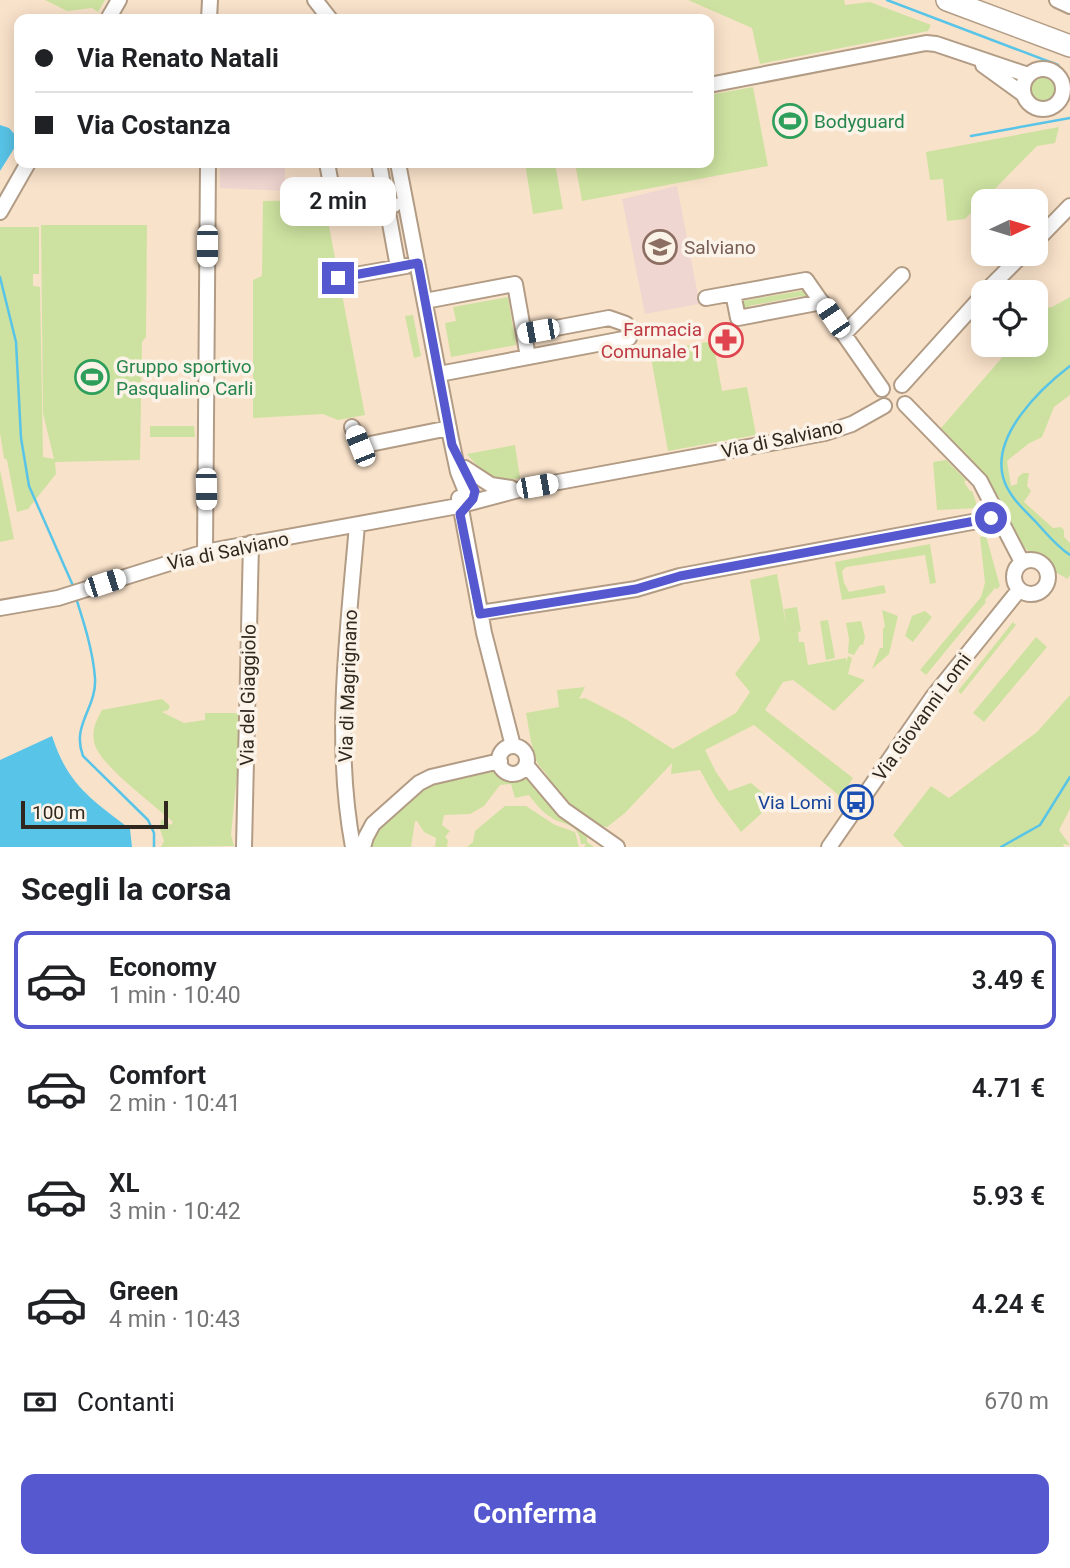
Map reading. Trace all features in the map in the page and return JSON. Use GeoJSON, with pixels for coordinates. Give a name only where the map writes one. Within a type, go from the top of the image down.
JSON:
{"type":"FeatureCollection","features":[{"type":"Feature","properties":{"kind":"highway"},"geometry":{"type":"LineString","coordinates":[[947,0],[1070,46]]}},
{"type":"Feature","properties":{"kind":"highway"},"geometry":{"type":"LineString","coordinates":[[977,0],[1070,35]]}},
{"type":"Feature","properties":{"kind":"street"},"geometry":{"type":"LineString","coordinates":[[315,0],[326,14]]}},
{"type":"Feature","properties":{"kind":"street"},"geometry":{"type":"LineString","coordinates":[[1057,0],[1070,6]]}},
{"type":"Feature","properties":{"kind":"street"},"geometry":{"type":"LineString","coordinates":[[714,84],[926,43],[1028,75]]}},
{"type":"Feature","properties":{"kind":"street"},"geometry":{"type":"LineString","coordinates":[[967,55],[1023,94],[1032,107],[1044,110],[1056,105],[1063,94],[1062,81],[1053,71],[1040,69],[1028,75],[1023,94]]}},
{"type":"Feature","properties":{"kind":"street"},"geometry":{"type":"LineString","coordinates":[[0,212],[25,168]]}},
{"type":"Feature","properties":{"kind":"street"},"geometry":{"type":"LineString","coordinates":[[205,552],[208,168]]}},
{"type":"Feature","properties":{"kind":"street"},"geometry":{"type":"LineString","coordinates":[[328,168],[338,217],[406,202]]}},
{"type":"Feature","properties":{"kind":"street"},"geometry":{"type":"LineString","coordinates":[[380,168],[398,267]]}},
{"type":"Feature","properties":{"kind":"street"},"geometry":{"type":"LineString","coordinates":[[399,168],[452,445],[462,470],[463,507],[480,614],[513,746]]}},
{"type":"Feature","properties":{"kind":"street"},"geometry":{"type":"LineString","coordinates":[[1048,229],[1070,206]]}},
{"type":"Feature","properties":{"kind":"street"},"geometry":{"type":"LineString","coordinates":[[338,278],[418,263]]}},
{"type":"Feature","properties":{"kind":"street"},"geometry":{"type":"LineString","coordinates":[[997,280],[1011,266]]}},
{"type":"Feature","properties":{"kind":"street"},"geometry":{"type":"LineString","coordinates":[[844,334],[902,275]]}},
{"type":"Feature","properties":{"kind":"street"},"geometry":{"type":"LineString","coordinates":[[706,298],[806,280],[882,389]]}},
{"type":"Feature","properties":{"kind":"street"},"geometry":{"type":"LineString","coordinates":[[425,301],[515,284],[528,357]]}},
{"type":"Feature","properties":{"kind":"street"},"geometry":{"type":"LineString","coordinates":[[733,293],[738,318],[822,302]]}},
{"type":"Feature","properties":{"kind":"street"},"geometry":{"type":"LineString","coordinates":[[902,385],[971,308]]}},
{"type":"Feature","properties":{"kind":"street"},"geometry":{"type":"LineString","coordinates":[[439,374],[528,357],[628,331],[609,318],[524,334]]}},
{"type":"Feature","properties":{"kind":"street"},"geometry":{"type":"LineString","coordinates":[[892,383],[902,385],[907,394],[905,404],[896,410],[884,406],[880,398],[882,389],[892,383]]}},
{"type":"Feature","properties":{"kind":"street"},"geometry":{"type":"LineString","coordinates":[[905,404],[972,471],[1022,562]]}},
{"type":"Feature","properties":{"kind":"street","name":"Via di Salviano"},"geometry":{"type":"LineString","coordinates":[[0,608],[22,606],[63,596],[205,552],[463,507],[526,488],[825,433],[852,424],[884,406]]}},
{"type":"Feature","properties":{"kind":"street"},"geometry":{"type":"LineString","coordinates":[[352,427],[360,446],[449,428]]}},
{"type":"Feature","properties":{"kind":"street"},"geometry":{"type":"LineString","coordinates":[[462,470],[491,485],[526,488]]}},
{"type":"Feature","properties":{"kind":"street"},"geometry":{"type":"LineString","coordinates":[[480,614],[636,589],[680,576],[999,517]]}},
{"type":"Feature","properties":{"kind":"street","name":"Via di Magrignano"},"geometry":{"type":"LineString","coordinates":[[353,847],[345,788],[343,715],[357,525]]}},
{"type":"Feature","properties":{"kind":"street","name":"Via del Giaggiolo"},"geometry":{"type":"LineString","coordinates":[[244,847],[251,543]]}},
{"type":"Feature","properties":{"kind":"street"},"geometry":{"type":"LineString","coordinates":[[1022,562],[1038,562],[1045,568],[1048,579],[1044,588],[1035,594],[1019,590],[1015,583],[1016,568],[1022,562]]}},
{"type":"Feature","properties":{"kind":"street","name":"Via Giovanni Lomi"},"geometry":{"type":"LineString","coordinates":[[829,847],[932,698],[1019,590]]}},
{"type":"Feature","properties":{"kind":"street"},"geometry":{"type":"LineString","coordinates":[[526,765],[520,772],[511,774],[503,769],[499,761],[503,750],[513,746],[525,752],[526,765],[564,810],[617,847]]}},
{"type":"Feature","properties":{"kind":"street"},"geometry":{"type":"LineString","coordinates":[[363,847],[373,824],[419,783],[431,777],[499,761]]}},
{"type":"Feature","properties":{"kind":"shaded area"},"geometry":{"type":"Polygon","coordinates":[[[220,168],[285,168],[285,191],[220,188],[220,168]]]}},
{"type":"Feature","properties":{"kind":"shaded area","name":"Salviano"},"geometry":{"type":"Polygon","coordinates":[[[677,186],[698,295],[703,295],[704,303],[645,314],[622,199],[677,186]]]}},
{"type":"Feature","properties":{"kind":"green space"},"geometry":{"type":"Polygon","coordinates":[[[45,0],[105,0],[98,12],[92,8],[67,11],[45,0]]]}},
{"type":"Feature","properties":{"kind":"green space"},"geometry":{"type":"Polygon","coordinates":[[[688,0],[844,0],[845,5],[870,2],[931,25],[928,31],[760,64],[752,28],[688,0]]]}},
{"type":"Feature","properties":{"kind":"green space"},"geometry":{"type":"Polygon","coordinates":[[[1043,74],[1054,78],[1058,89],[1054,100],[1043,104],[1032,100],[1028,89],[1032,78],[1043,74]]]}},
{"type":"Feature","properties":{"kind":"green space"},"geometry":{"type":"Polygon","coordinates":[[[753,87],[768,166],[582,201],[576,168],[714,168],[714,94],[753,87]]]}},
{"type":"Feature","properties":{"kind":"green space"},"geometry":{"type":"Polygon","coordinates":[[[1059,127],[1055,143],[1037,146],[995,189],[971,189],[971,213],[965,219],[947,221],[943,179],[930,180],[926,152],[1059,127]]]}},
{"type":"Feature","properties":{"kind":"green space"},"geometry":{"type":"Polygon","coordinates":[[[526,168],[556,168],[563,209],[533,214],[526,168]]]}},
{"type":"Feature","properties":{"kind":"green space"},"geometry":{"type":"Polygon","coordinates":[[[324,200],[365,415],[338,420],[323,414],[253,418],[253,280],[262,276],[263,201],[324,200]]]}},
{"type":"Feature","properties":{"kind":"green space","name":"Gruppo sportivo Pasqualino Carli"},"geometry":{"type":"Polygon","coordinates":[[[41,225],[147,225],[146,337],[142,342],[140,460],[55,462],[56,474],[28,509],[17,512],[0,433],[0,227],[39,227],[39,274],[33,274],[33,286],[40,287],[43,457],[54,459],[43,413],[41,225]]]}},
{"type":"Feature","properties":{"kind":"green space"},"geometry":{"type":"Polygon","coordinates":[[[806,290],[807,300],[802,301],[801,296],[749,306],[749,311],[744,312],[742,301],[806,290]]]}},
{"type":"Feature","properties":{"kind":"green space"},"geometry":{"type":"Polygon","coordinates":[[[508,297],[516,345],[451,357],[445,323],[456,321],[453,307],[508,297]]]}},
{"type":"Feature","properties":{"kind":"green space"},"geometry":{"type":"Polygon","coordinates":[[[1070,297],[1070,395],[1054,407],[1042,437],[1028,444],[1007,461],[1011,486],[1017,484],[1018,477],[1023,473],[1029,473],[1027,486],[1031,491],[1024,502],[1053,528],[1061,527],[1064,530],[1064,537],[1070,543],[1068,579],[1053,571],[1043,557],[1026,549],[988,481],[941,428],[1003,357],[1048,357],[1048,308],[1070,297]]]}},
{"type":"Feature","properties":{"kind":"green space"},"geometry":{"type":"Polygon","coordinates":[[[413,315],[421,356],[414,358],[405,316],[413,315]]]}},
{"type":"Feature","properties":{"kind":"green space"},"geometry":{"type":"Polygon","coordinates":[[[713,341],[722,391],[747,387],[756,435],[668,451],[650,352],[713,341]]]}},
{"type":"Feature","properties":{"kind":"green space"},"geometry":{"type":"Polygon","coordinates":[[[150,426],[194,426],[195,437],[150,437],[150,426]]]}},
{"type":"Feature","properties":{"kind":"green space"},"geometry":{"type":"Polygon","coordinates":[[[515,445],[520,478],[511,480],[490,476],[467,454],[515,445]]]}},
{"type":"Feature","properties":{"kind":"green space"},"geometry":{"type":"Polygon","coordinates":[[[946,460],[966,480],[964,482],[972,491],[978,508],[937,510],[933,462],[946,460]]]}},
{"type":"Feature","properties":{"kind":"green space"},"geometry":{"type":"Polygon","coordinates":[[[0,470],[14,539],[0,542],[0,470]]]}},
{"type":"Feature","properties":{"kind":"green space"},"geometry":{"type":"Polygon","coordinates":[[[986,536],[1000,586],[985,600],[926,675],[920,670],[981,597],[985,583],[980,537],[986,536]]]}},
{"type":"Feature","properties":{"kind":"green space"},"geometry":{"type":"Polygon","coordinates":[[[930,544],[936,583],[930,584],[925,555],[846,567],[842,571],[849,592],[884,585],[886,593],[842,600],[835,562],[930,544]]]}},
{"type":"Feature","properties":{"kind":"green space"},"geometry":{"type":"Polygon","coordinates":[[[777,574],[787,630],[784,609],[797,607],[801,631],[798,632],[799,642],[804,642],[808,665],[846,658],[846,662],[848,656],[852,658],[848,674],[865,680],[834,711],[793,680],[783,682],[765,710],[853,778],[841,797],[754,725],[705,750],[729,791],[751,783],[774,802],[741,832],[715,797],[700,770],[671,774],[672,763],[625,813],[607,827],[597,825],[579,815],[557,792],[537,762],[526,713],[559,707],[557,690],[585,687],[579,699],[585,698],[624,718],[673,749],[736,713],[750,692],[735,674],[760,640],[750,580],[777,574]]]}},
{"type":"Feature","properties":{"kind":"green space"},"geometry":{"type":"Polygon","coordinates":[[[882,610],[898,616],[889,654],[872,669],[880,648],[883,648],[885,627],[882,610]]]}},
{"type":"Feature","properties":{"kind":"green space"},"geometry":{"type":"Polygon","coordinates":[[[925,611],[932,617],[913,642],[905,636],[912,616],[925,611]]]}},
{"type":"Feature","properties":{"kind":"green space"},"geometry":{"type":"Polygon","coordinates":[[[828,620],[835,658],[826,660],[820,621],[828,620]]]}},
{"type":"Feature","properties":{"kind":"green space"},"geometry":{"type":"Polygon","coordinates":[[[861,621],[865,637],[863,645],[860,645],[854,655],[848,653],[846,623],[861,621]]]}},
{"type":"Feature","properties":{"kind":"green space"},"geometry":{"type":"Polygon","coordinates":[[[1013,622],[1016,625],[961,694],[958,691],[1013,622]]]}},
{"type":"Feature","properties":{"kind":"green space"},"geometry":{"type":"Polygon","coordinates":[[[1036,637],[1047,647],[984,722],[973,713],[1036,637]]]}},
{"type":"Feature","properties":{"kind":"green space"},"geometry":{"type":"Polygon","coordinates":[[[1070,695],[1070,809],[1059,830],[1070,845],[904,847],[893,835],[931,786],[949,798],[1037,732],[1070,695]]]}},
{"type":"Feature","properties":{"kind":"green space"},"geometry":{"type":"Polygon","coordinates":[[[162,699],[170,706],[162,712],[184,723],[205,720],[205,713],[243,713],[231,835],[234,846],[161,847],[164,841],[160,829],[161,819],[171,825],[173,822],[115,772],[97,750],[94,733],[102,710],[162,699]]]}},
{"type":"Feature","properties":{"kind":"green space"},"geometry":{"type":"Polygon","coordinates":[[[497,768],[509,777],[534,779],[587,833],[587,842],[594,847],[584,847],[586,844],[581,844],[573,827],[546,814],[529,795],[515,798],[511,784],[500,785],[484,806],[470,814],[444,815],[442,825],[450,831],[445,837],[448,840],[447,847],[435,847],[436,838],[424,832],[415,821],[411,847],[368,847],[372,833],[424,786],[497,768]]]}},
{"type":"Feature","properties":{"kind":"green space"},"geometry":{"type":"Polygon","coordinates":[[[505,806],[526,806],[555,825],[575,832],[579,847],[467,847],[473,842],[475,831],[505,806]]]}},
{"type":"Feature","properties":{"kind":"water"},"geometry":{"type":"Polygon","coordinates":[[[0,125],[9,128],[14,134],[14,149],[0,171],[0,125]]]}},
{"type":"Feature","properties":{"kind":"water"},"geometry":{"type":"Polygon","coordinates":[[[52,736],[73,779],[92,799],[130,829],[132,847],[0,847],[0,760],[52,736]]]}},
{"type":"Feature","properties":{"kind":"waterway"},"geometry":{"type":"LineString","coordinates":[[887,0],[1058,65]]}},
{"type":"Feature","properties":{"kind":"waterway"},"geometry":{"type":"LineString","coordinates":[[971,136],[1070,118]]}},
{"type":"Feature","properties":{"kind":"waterway"},"geometry":{"type":"LineString","coordinates":[[0,277],[16,342],[21,438],[29,486],[74,588]]}},
{"type":"Feature","properties":{"kind":"waterway"},"geometry":{"type":"LineString","coordinates":[[1070,366],[1045,387],[1021,414],[1011,429],[1001,461],[1003,477],[1012,495],[1051,539],[1070,555]]}},
{"type":"Feature","properties":{"kind":"waterway"},"geometry":{"type":"LineString","coordinates":[[76,598],[90,647],[95,678],[95,689],[80,735],[83,756],[148,820],[154,833],[154,847]]}},
{"type":"Feature","properties":{"kind":"waterway"},"geometry":{"type":"LineString","coordinates":[[1001,847],[1040,825],[1070,777]]}},
{"type":"Feature","properties":{"kind":"place","name":"Bodyguard"},"geometry":{"type":"Point","coordinates":[790,121]}},
{"type":"Feature","properties":{"kind":"place","name":"Salviano"},"geometry":{"type":"Point","coordinates":[660,247]}},
{"type":"Feature","properties":{"kind":"place","name":"Farmacia Comunale 1"},"geometry":{"type":"Point","coordinates":[726,340]}},
{"type":"Feature","properties":{"kind":"place","name":"Gruppo sportivo Pasqualino Carli"},"geometry":{"type":"Point","coordinates":[92,377]}},
{"type":"Feature","properties":{"kind":"place","name":"Via Lomi"},"geometry":{"type":"Point","coordinates":[856,802]}},
{"type":"Feature","properties":{"kind":"route"},"geometry":{"type":"LineString","coordinates":[[338,278],[418,263],[452,445],[475,491],[475,497],[460,514],[480,614],[636,589],[680,576],[991,518]]}}]}
